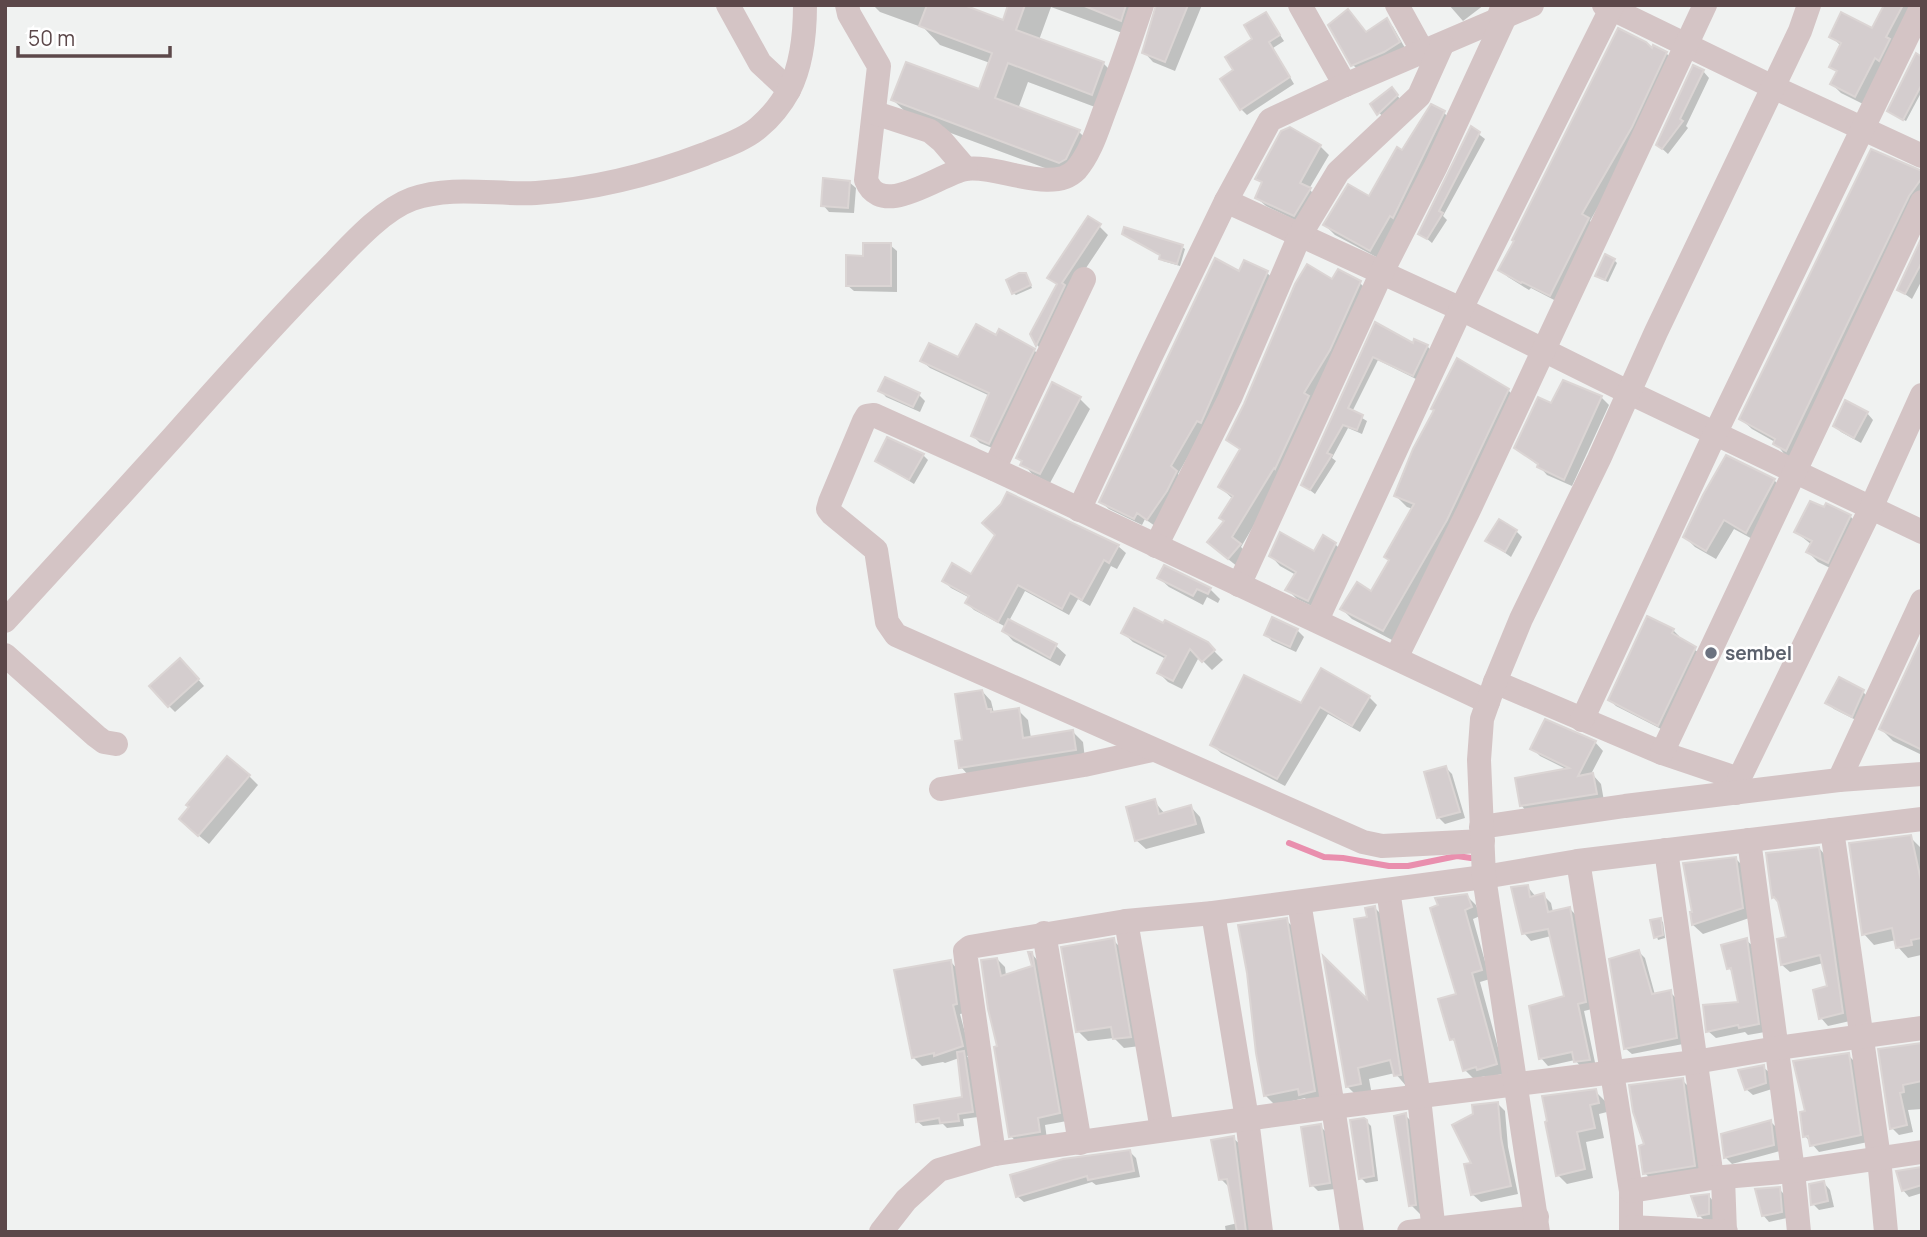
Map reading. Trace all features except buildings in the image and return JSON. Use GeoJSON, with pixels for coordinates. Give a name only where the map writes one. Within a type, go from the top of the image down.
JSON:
{"type":"FeatureCollection","features":[{"type":"Feature","properties":{"kind":"street"},"geometry":{"type":"LineString","coordinates":[[728,5],[760,63],[789,90]]}},
{"type":"Feature","properties":{"kind":"street"},"geometry":{"type":"LineString","coordinates":[[5,621],[285,313],[394,208],[430,194],[572,190],[633,178],[722,147],[758,129],[789,90],[803,41],[805,5]]}},
{"type":"Feature","properties":{"kind":"street"},"geometry":{"type":"LineString","coordinates":[[847,5],[849,14],[879,66],[866,180],[869,188],[878,195],[894,196],[925,188],[966,169],[1047,180],[1062,179],[1077,169],[1092,144],[1142,5]]}},
{"type":"Feature","properties":{"kind":"street"},"geometry":{"type":"LineString","coordinates":[[1300,5],[1345,85]]}},
{"type":"Feature","properties":{"kind":"street"},"geometry":{"type":"LineString","coordinates":[[1397,5],[1432,48]]}},
{"type":"Feature","properties":{"kind":"street"},"geometry":{"type":"LineString","coordinates":[[1079,510],[1155,346],[1270,120],[1432,48],[1500,12],[1532,5]]}},
{"type":"Feature","properties":{"kind":"street"},"geometry":{"type":"LineString","coordinates":[[1396,658],[1468,512],[1705,5]]}},
{"type":"Feature","properties":{"kind":"street"},"geometry":{"type":"LineString","coordinates":[[1317,620],[1461,309],[1610,6],[1773,87],[1922,156]]}},
{"type":"Feature","properties":{"kind":"street"},"geometry":{"type":"LineString","coordinates":[[1388,890],[1419,1098],[1425,1230],[1538,1224],[1514,1085],[1484,877],[1480,739],[1482,719],[1521,619],[1630,393],[1656,332],[1810,6]]}},
{"type":"Feature","properties":{"kind":"street"},"geometry":{"type":"LineString","coordinates":[[1582,720],[1715,434],[1922,6]]}},
{"type":"Feature","properties":{"kind":"street"},"geometry":{"type":"LineString","coordinates":[[1239,586],[1500,12]]}},
{"type":"Feature","properties":{"kind":"street"},"geometry":{"type":"LineString","coordinates":[[1156,546],[1230,398],[1300,235],[1338,173],[1419,96],[1432,48]]}},
{"type":"Feature","properties":{"kind":"street"},"geometry":{"type":"LineString","coordinates":[[875,113],[930,131],[966,169]]}},
{"type":"Feature","properties":{"kind":"street"},"geometry":{"type":"LineString","coordinates":[[1227,201],[1461,309],[1922,532]]}},
{"type":"Feature","properties":{"kind":"street"},"geometry":{"type":"LineString","coordinates":[[1662,753],[1922,202]]}},
{"type":"Feature","properties":{"kind":"street"},"geometry":{"type":"LineString","coordinates":[[994,469],[1084,279]]}},
{"type":"Feature","properties":{"kind":"street"},"geometry":{"type":"LineString","coordinates":[[1737,786],[1871,508],[1922,395]]}},
{"type":"Feature","properties":{"kind":"street"},"geometry":{"type":"LineString","coordinates":[[1737,786],[1582,720],[1396,658],[874,415],[867,416],[828,509],[876,550],[887,622],[896,635],[1363,842],[1382,846],[1482,834],[1547,816],[1737,786],[1922,774]]}},
{"type":"Feature","properties":{"kind":"street"},"geometry":{"type":"LineString","coordinates":[[1839,780],[1922,601]]}},
{"type":"Feature","properties":{"kind":"street"},"geometry":{"type":"LineString","coordinates":[[5,655],[96,736],[104,742],[116,744]]}},
{"type":"Feature","properties":{"kind":"street"},"geometry":{"type":"LineString","coordinates":[[941,789],[1084,765],[1152,750]]}},
{"type":"Feature","properties":{"kind":"street"},"geometry":{"type":"LineString","coordinates":[[994,1154],[965,951],[970,947],[1126,921],[1299,902],[1484,877],[1578,861],[1922,819]]}},
{"type":"Feature","properties":{"kind":"street"},"geometry":{"type":"LineString","coordinates":[[1832,830],[1879,1158],[1885,1232]]}},
{"type":"Feature","properties":{"kind":"street"},"geometry":{"type":"LineString","coordinates":[[1749,840],[1799,1232]]}},
{"type":"Feature","properties":{"kind":"street"},"geometry":{"type":"LineString","coordinates":[[1578,861],[1631,1191],[1631,1229],[1725,1232],[1695,1062],[1666,850]]}},
{"type":"Feature","properties":{"kind":"street"},"geometry":{"type":"LineString","coordinates":[[1299,902],[1352,1232]]}},
{"type":"Feature","properties":{"kind":"street"},"geometry":{"type":"LineString","coordinates":[[1213,913],[1247,1119],[1261,1232]]}},
{"type":"Feature","properties":{"kind":"street"},"geometry":{"type":"LineString","coordinates":[[1126,921],[1162,1130]]}},
{"type":"Feature","properties":{"kind":"street"},"geometry":{"type":"LineString","coordinates":[[1044,933],[1080,1143]]}},
{"type":"Feature","properties":{"kind":"street"},"geometry":{"type":"LineString","coordinates":[[881,1232],[906,1200],[939,1170],[994,1154],[1334,1107],[1695,1062],[1922,1028]]}},
{"type":"Feature","properties":{"kind":"street"},"geometry":{"type":"LineString","coordinates":[[1631,1191],[1922,1152]]}},
{"type":"Feature","properties":{"kind":"waterway"},"geometry":{"type":"LineString","coordinates":[[1289,843],[1324,857],[1389,866],[1408,866],[1457,856],[1471,858]]}},
{"type":"Feature","properties":{"kind":"place","name":"sembel"},"geometry":{"type":"Point","coordinates":[1711,653]}}]}
